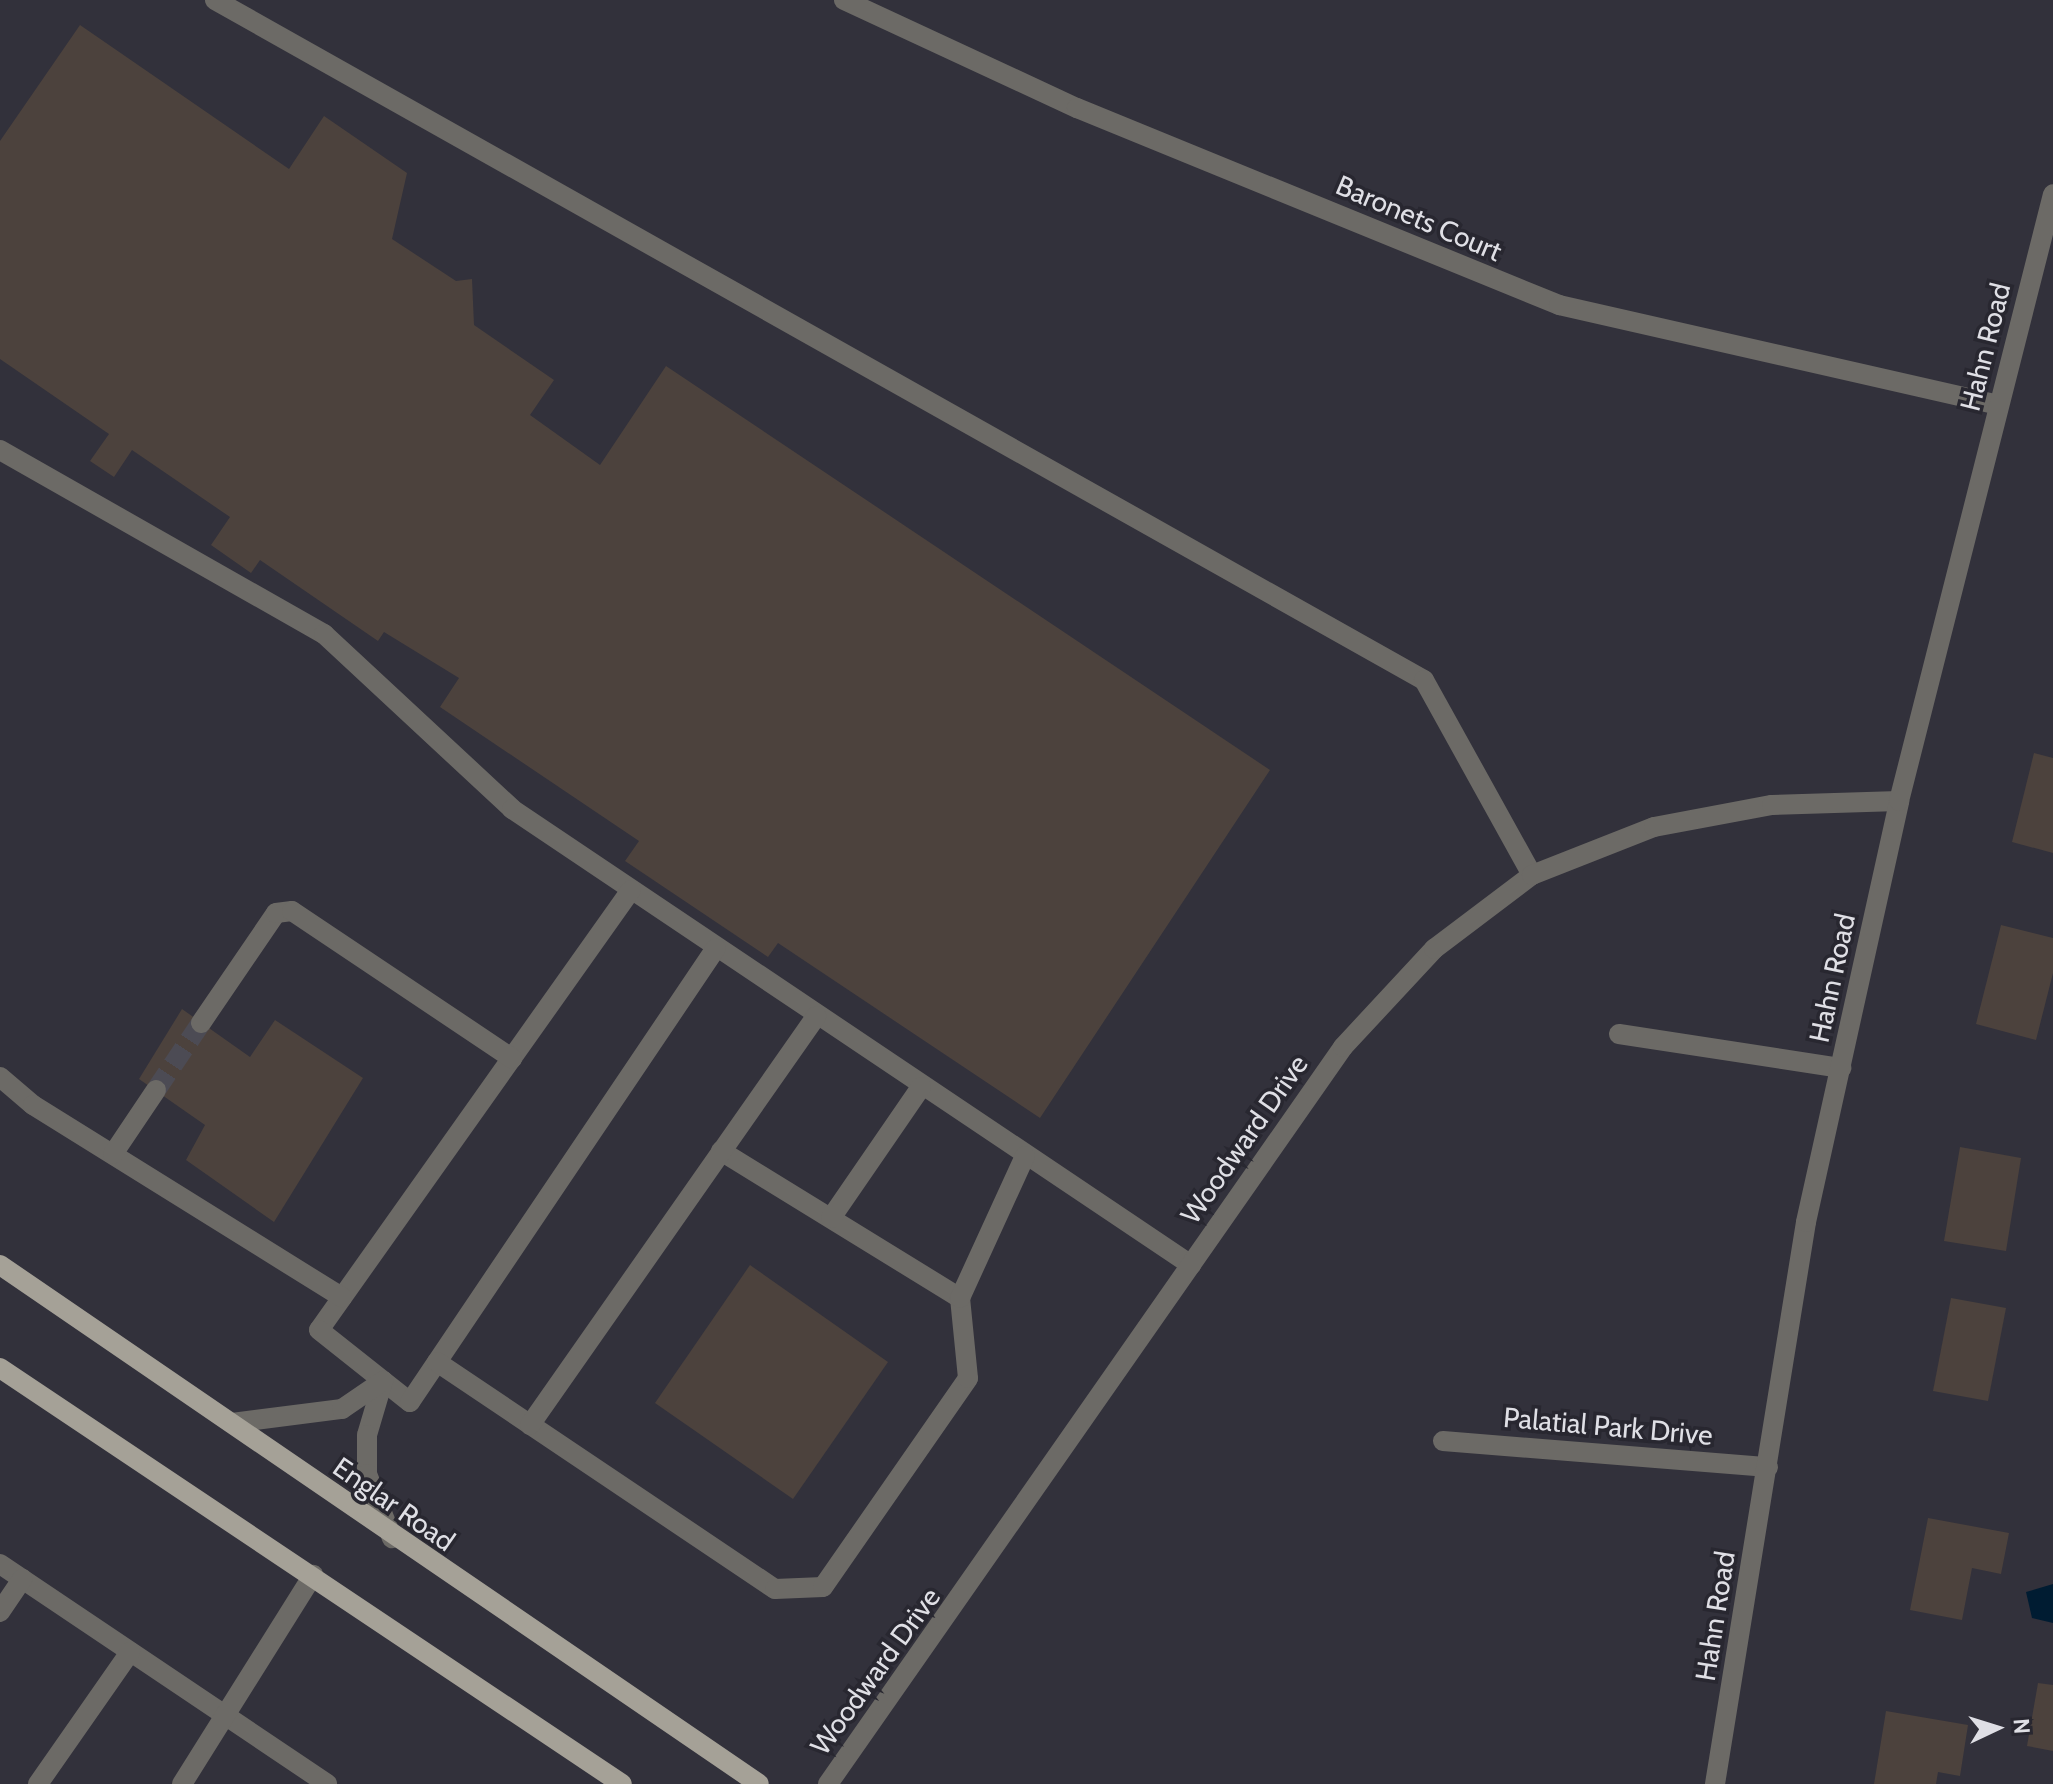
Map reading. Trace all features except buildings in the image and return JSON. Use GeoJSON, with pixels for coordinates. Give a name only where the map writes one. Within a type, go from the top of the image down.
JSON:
{"type":"FeatureCollection","features":[{"type":"Feature","properties":{"kind":"main road","name":"Englar Road"},"geometry":{"type":"LineString","coordinates":[[0,1265],[232,1423],[393,1539],[759,1784]]}},
{"type":"Feature","properties":{"kind":"main road"},"geometry":{"type":"LineString","coordinates":[[0,1368],[622,1784]]}},
{"type":"Feature","properties":{"kind":"street"},"geometry":{"type":"LineString","coordinates":[[215,0],[1424,680],[1532,875]]}},
{"type":"Feature","properties":{"kind":"street","name":"Baronets Court"},"geometry":{"type":"LineString","coordinates":[[844,0],[1077,108],[1559,305],[1999,405]]}},
{"type":"Feature","properties":{"kind":"street","name":"Hahn Road"},"geometry":{"type":"LineString","coordinates":[[1715,1784],[1806,1222],[1899,801],[2053,194]]}},
{"type":"Feature","properties":{"kind":"street"},"geometry":{"type":"LineString","coordinates":[[0,450],[324,634],[512,809],[921,1087],[1191,1265]]}},
{"type":"Feature","properties":{"kind":"street","name":"Woodward Drive"},"geometry":{"type":"LineString","coordinates":[[828,1784],[1343,1047],[1434,949],[1532,875],[1654,827],[1772,805],[1899,801]]}},
{"type":"Feature","properties":{"kind":"street"},"geometry":{"type":"LineString","coordinates":[[631,890],[319,1330],[410,1402],[716,948]]}},
{"type":"Feature","properties":{"kind":"street"},"geometry":{"type":"LineString","coordinates":[[201,1023],[276,913],[292,911],[512,1058]]}},
{"type":"Feature","properties":{"kind":"street"},"geometry":{"type":"LineString","coordinates":[[530,1425],[816,1016]]}},
{"type":"Feature","properties":{"kind":"street"},"geometry":{"type":"LineString","coordinates":[[1619,1034],[1841,1068]]}},
{"type":"Feature","properties":{"kind":"street"},"geometry":{"type":"LineString","coordinates":[[0,1077],[113,1154],[342,1297]]}},
{"type":"Feature","properties":{"kind":"street"},"geometry":{"type":"LineString","coordinates":[[831,1218],[921,1087]]}},
{"type":"Feature","properties":{"kind":"street"},"geometry":{"type":"LineString","coordinates":[[113,1154],[156,1090]]}},
{"type":"Feature","properties":{"kind":"street"},"geometry":{"type":"LineString","coordinates":[[721,1151],[960,1298]]}},
{"type":"Feature","properties":{"kind":"street"},"geometry":{"type":"LineString","coordinates":[[437,1362],[775,1589],[823,1587],[968,1378],[960,1298],[1025,1156]]}},
{"type":"Feature","properties":{"kind":"street"},"geometry":{"type":"LineString","coordinates":[[232,1423],[342,1409],[383,1381]]}},
{"type":"Feature","properties":{"kind":"street"},"geometry":{"type":"LineString","coordinates":[[383,1381],[367,1435],[367,1474],[393,1539]]}},
{"type":"Feature","properties":{"kind":"street","name":"Palatial Park Drive"},"geometry":{"type":"LineString","coordinates":[[1443,1441],[1768,1467]]}},
{"type":"Feature","properties":{"kind":"street"},"geometry":{"type":"LineString","coordinates":[[0,1564],[327,1784]]}},
{"type":"Feature","properties":{"kind":"street"},"geometry":{"type":"LineString","coordinates":[[182,1784],[228,1717],[313,1575]]}},
{"type":"Feature","properties":{"kind":"street"},"geometry":{"type":"LineString","coordinates":[[0,1612],[22,1579]]}},
{"type":"Feature","properties":{"kind":"street"},"geometry":{"type":"LineString","coordinates":[[38,1784],[130,1652]]}},
{"type":"Feature","properties":{"kind":"water"},"geometry":{"type":"Polygon","coordinates":[[[2053,1584],[2053,1623],[2032,1618],[2026,1592],[2053,1584]]]}},
{"type":"Feature","properties":{"kind":"tunnel"},"geometry":{"type":"LineString","coordinates":[[156,1090],[201,1023]]}}]}
